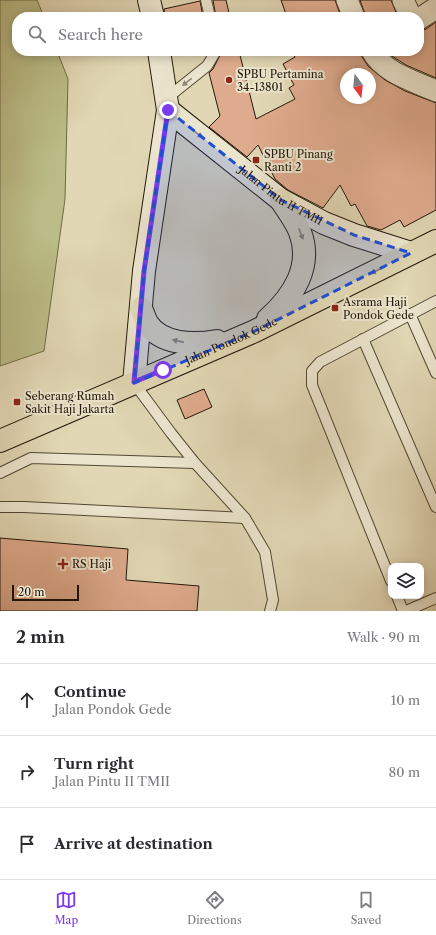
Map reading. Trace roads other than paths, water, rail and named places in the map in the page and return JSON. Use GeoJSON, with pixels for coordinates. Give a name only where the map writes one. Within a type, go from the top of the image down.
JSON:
{"type":"FeatureCollection","features":[{"type":"Feature","properties":{"kind":"main road"},"geometry":{"type":"LineString","coordinates":[[141,308],[147,323],[155,332],[179,342],[196,344],[249,333],[280,308],[293,289],[304,266],[305,246],[300,230],[281,200]]}},
{"type":"Feature","properties":{"kind":"main road","name":"Jalan Pondok Gede"},"geometry":{"type":"LineString","coordinates":[[0,441],[249,333],[427,248]]}},
{"type":"Feature","properties":{"kind":"street"},"geometry":{"type":"LineString","coordinates":[[149,0],[152,12]]}},
{"type":"Feature","properties":{"kind":"street"},"geometry":{"type":"LineString","coordinates":[[347,0],[352,12]]}},
{"type":"Feature","properties":{"kind":"street"},"geometry":{"type":"LineString","coordinates":[[403,0],[409,12]]}},
{"type":"Feature","properties":{"kind":"street"},"geometry":{"type":"LineString","coordinates":[[424,16],[436,8]]}},
{"type":"Feature","properties":{"kind":"street"},"geometry":{"type":"LineString","coordinates":[[134,382],[141,308],[167,104],[160,56]]}},
{"type":"Feature","properties":{"kind":"street"},"geometry":{"type":"LineString","coordinates":[[375,56],[392,71],[436,91]]}},
{"type":"Feature","properties":{"kind":"street","name":"Jalan Pintu II TMII"},"geometry":{"type":"LineString","coordinates":[[167,104],[281,200],[324,223],[354,235],[427,248]]}},
{"type":"Feature","properties":{"kind":"lane"},"geometry":{"type":"LineString","coordinates":[[206,0],[209,12]]}},
{"type":"Feature","properties":{"kind":"lane"},"geometry":{"type":"LineString","coordinates":[[167,104],[207,66],[213,56]]}},
{"type":"Feature","properties":{"kind":"lane"},"geometry":{"type":"LineString","coordinates":[[388,574],[312,385],[312,371],[320,362],[436,301]]}},
{"type":"Feature","properties":{"kind":"lane"},"geometry":{"type":"LineString","coordinates":[[410,314],[436,373]]}},
{"type":"Feature","properties":{"kind":"lane"},"geometry":{"type":"LineString","coordinates":[[363,339],[436,507]]}},
{"type":"Feature","properties":{"kind":"lane"},"geometry":{"type":"LineString","coordinates":[[134,382],[167,428],[195,463],[244,518],[265,552],[273,600],[270,611]]}},
{"type":"Feature","properties":{"kind":"lane"},"geometry":{"type":"LineString","coordinates":[[0,473],[31,458],[195,463]]}},
{"type":"Feature","properties":{"kind":"lane"},"geometry":{"type":"LineString","coordinates":[[0,507],[24,506],[244,518]]}},
{"type":"Feature","properties":{"kind":"lane"},"geometry":{"type":"LineString","coordinates":[[399,599],[405,611],[436,598]]}},
{"type":"Feature","properties":{"kind":"place","name":"SPBU Pertamina 34-13801"},"geometry":{"type":"Point","coordinates":[229,80]}},
{"type":"Feature","properties":{"kind":"place","name":"SPBU Pinang Ranti 2"},"geometry":{"type":"Point","coordinates":[256,160]}},
{"type":"Feature","properties":{"kind":"place","name":"Asrama Haji Pondok Gede"},"geometry":{"type":"Point","coordinates":[335,308]}},
{"type":"Feature","properties":{"kind":"place","name":"Seberang Rumah Sakit Haji Jakarta"},"geometry":{"type":"Point","coordinates":[17,402]}},
{"type":"Feature","properties":{"kind":"place","name":"RS Haji"},"geometry":{"type":"Point","coordinates":[63,564]}}]}
